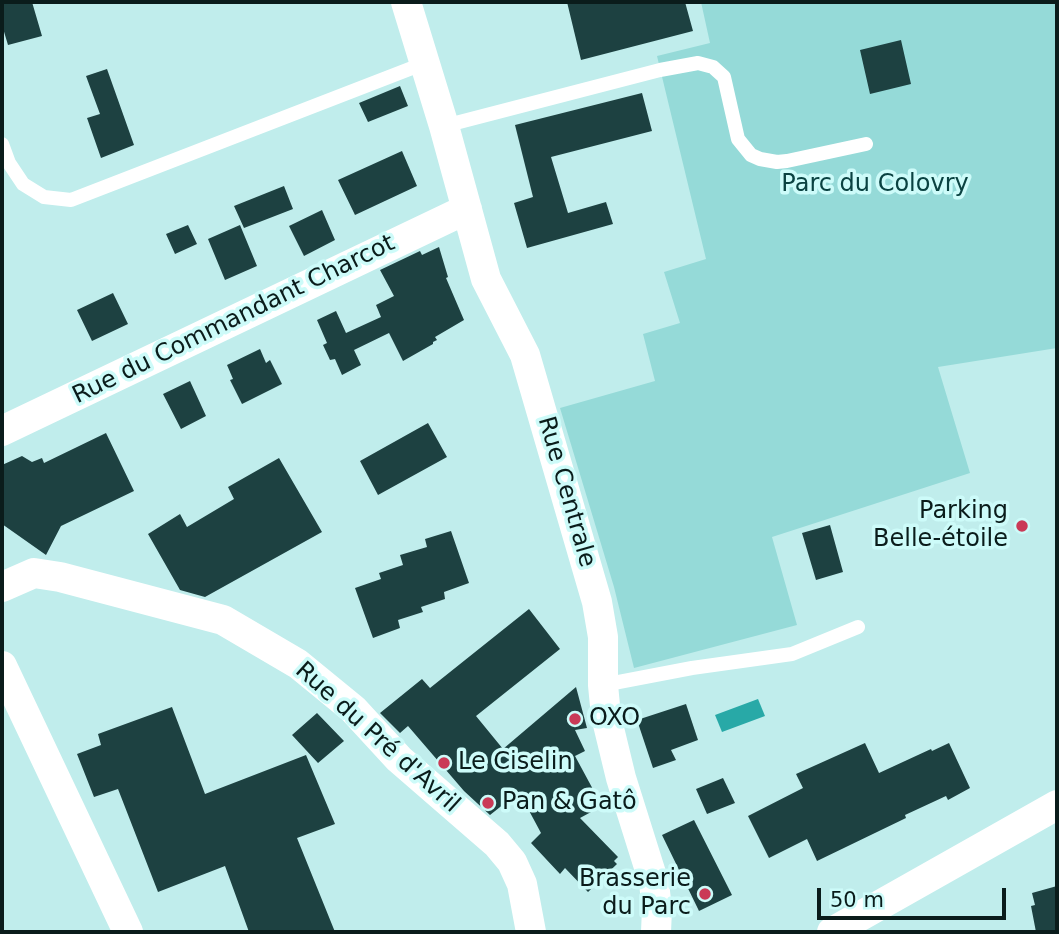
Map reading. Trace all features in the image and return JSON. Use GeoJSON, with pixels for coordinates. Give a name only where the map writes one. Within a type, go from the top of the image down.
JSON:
{"type":"FeatureCollection","features":[{"type":"Feature","properties":{"kind":"street","name":"Rue Centrale"},"geometry":{"type":"LineString","coordinates":[[406,2],[444,125],[486,279],[525,355],[594,589],[603,636],[606,716],[621,778],[654,883],[656,932]]}},
{"type":"Feature","properties":{"kind":"street","name":"Rue du Commandant Charcot"},"geometry":{"type":"LineString","coordinates":[[2,431],[467,209]]}},
{"type":"Feature","properties":{"kind":"street","name":"Rue du Pré d'Avril"},"geometry":{"type":"LineString","coordinates":[[2,587],[34,573],[223,620],[298,664],[353,709],[399,759],[496,844],[512,862],[522,884],[531,932]]}},
{"type":"Feature","properties":{"kind":"street"},"geometry":{"type":"LineString","coordinates":[[2,666],[128,932]]}},
{"type":"Feature","properties":{"kind":"street"},"geometry":{"type":"LineString","coordinates":[[831,932],[1057,805]]}},
{"type":"Feature","properties":{"kind":"lane"},"geometry":{"type":"LineString","coordinates":[[2,144],[9,163],[23,184],[44,197],[71,200],[425,63]]}},
{"type":"Feature","properties":{"kind":"lane"},"geometry":{"type":"LineString","coordinates":[[444,125],[660,70],[698,63],[713,67],[724,78],[738,139],[751,155],[777,162],[866,144]]}},
{"type":"Feature","properties":{"kind":"lane"},"geometry":{"type":"LineString","coordinates":[[603,685],[692,668],[792,654],[858,627]]}},
{"type":"Feature","properties":{"kind":"green space","name":"Parc du Colovry"},"geometry":{"type":"Polygon","coordinates":[[[701,2],[1057,2],[1057,348],[938,367],[970,473],[772,537],[797,625],[634,668],[614,587],[560,408],[655,381],[643,334],[680,323],[664,272],[706,259],[657,56],[710,43],[701,2]]]}},
{"type":"Feature","properties":{"kind":"shaded area"},"geometry":{"type":"Polygon","coordinates":[[[758,699],[765,716],[722,732],[715,715],[758,699]]]}},
{"type":"Feature","properties":{"kind":"building"},"geometry":{"type":"Polygon","coordinates":[[[2,2],[32,2],[42,36],[8,45],[2,25],[2,2]]]}},
{"type":"Feature","properties":{"kind":"building"},"geometry":{"type":"Polygon","coordinates":[[[567,2],[685,2],[693,31],[581,60],[567,2]]]}},
{"type":"Feature","properties":{"kind":"building"},"geometry":{"type":"Polygon","coordinates":[[[901,40],[911,84],[870,94],[860,50],[901,40]]]}},
{"type":"Feature","properties":{"kind":"building"},"geometry":{"type":"Polygon","coordinates":[[[107,69],[134,145],[101,158],[87,118],[100,114],[86,76],[107,69]]]}},
{"type":"Feature","properties":{"kind":"building"},"geometry":{"type":"Polygon","coordinates":[[[400,86],[408,106],[368,122],[359,103],[400,86]]]}},
{"type":"Feature","properties":{"kind":"building"},"geometry":{"type":"Polygon","coordinates":[[[642,93],[652,131],[551,157],[568,213],[606,202],[613,224],[527,248],[514,203],[533,197],[515,125],[642,93]]]}},
{"type":"Feature","properties":{"kind":"building"},"geometry":{"type":"Polygon","coordinates":[[[402,151],[417,186],[355,215],[338,180],[402,151]]]}},
{"type":"Feature","properties":{"kind":"building"},"geometry":{"type":"Polygon","coordinates":[[[284,186],[293,209],[244,228],[234,206],[284,186]]]}},
{"type":"Feature","properties":{"kind":"building"},"geometry":{"type":"Polygon","coordinates":[[[322,210],[335,240],[304,256],[289,226],[322,210]]]}},
{"type":"Feature","properties":{"kind":"building"},"geometry":{"type":"Polygon","coordinates":[[[188,225],[197,244],[175,254],[166,234],[188,225]]]}},
{"type":"Feature","properties":{"kind":"building"},"geometry":{"type":"Polygon","coordinates":[[[240,225],[257,266],[225,280],[208,239],[240,225]]]}},
{"type":"Feature","properties":{"kind":"building"},"geometry":{"type":"Polygon","coordinates":[[[439,247],[448,277],[446,278],[464,320],[435,337],[437,340],[433,344],[403,361],[389,333],[354,350],[361,365],[342,375],[335,359],[330,360],[323,345],[327,343],[317,320],[336,311],[346,333],[381,317],[376,305],[394,296],[380,270],[420,251],[422,255],[439,247]]]}},
{"type":"Feature","properties":{"kind":"building"},"geometry":{"type":"Polygon","coordinates":[[[113,293],[128,324],[92,341],[77,310],[113,293]]]}},
{"type":"Feature","properties":{"kind":"building"},"geometry":{"type":"Polygon","coordinates":[[[260,349],[266,363],[270,360],[282,384],[242,404],[230,380],[233,379],[227,365],[260,349]]]}},
{"type":"Feature","properties":{"kind":"building"},"geometry":{"type":"Polygon","coordinates":[[[190,381],[206,416],[181,429],[163,394],[190,381]]]}},
{"type":"Feature","properties":{"kind":"building"},"geometry":{"type":"Polygon","coordinates":[[[428,423],[447,457],[378,495],[360,461],[428,423]]]}},
{"type":"Feature","properties":{"kind":"building"},"geometry":{"type":"Polygon","coordinates":[[[106,433],[134,491],[61,526],[46,555],[2,524],[2,465],[22,456],[32,462],[42,458],[44,463],[106,433]]]}},
{"type":"Feature","properties":{"kind":"building"},"geometry":{"type":"Polygon","coordinates":[[[279,458],[322,532],[205,597],[180,590],[148,534],[180,514],[187,527],[234,499],[228,487],[279,458]]]}},
{"type":"Feature","properties":{"kind":"building"},"geometry":{"type":"Polygon","coordinates":[[[830,525],[843,572],[816,580],[802,533],[830,525]]]}},
{"type":"Feature","properties":{"kind":"building"},"geometry":{"type":"Polygon","coordinates":[[[451,531],[469,583],[444,592],[445,599],[421,607],[423,612],[398,620],[400,628],[373,638],[355,588],[381,579],[379,573],[403,565],[400,555],[427,547],[425,539],[451,531]]]}},
{"type":"Feature","properties":{"kind":"building"},"geometry":{"type":"Polygon","coordinates":[[[529,609],[560,649],[476,716],[503,749],[576,687],[587,728],[575,730],[585,751],[575,756],[602,806],[580,818],[618,857],[614,861],[617,864],[588,892],[565,868],[560,874],[531,843],[541,833],[519,792],[490,815],[464,791],[408,726],[400,733],[380,713],[422,679],[430,688],[529,609]]]}},
{"type":"Feature","properties":{"kind":"building"},"geometry":{"type":"Polygon","coordinates":[[[686,704],[698,740],[671,750],[676,760],[653,768],[637,720],[686,704]]]}},
{"type":"Feature","properties":{"kind":"building"},"geometry":{"type":"Polygon","coordinates":[[[172,707],[205,794],[306,755],[335,824],[297,838],[335,932],[249,932],[225,866],[158,892],[118,789],[94,797],[77,754],[101,745],[98,734],[172,707]]]}},
{"type":"Feature","properties":{"kind":"building"},"geometry":{"type":"Polygon","coordinates":[[[317,713],[344,741],[318,763],[292,735],[317,713]]]}},
{"type":"Feature","properties":{"kind":"building"},"geometry":{"type":"Polygon","coordinates":[[[865,743],[879,773],[949,743],[970,788],[948,800],[946,796],[905,815],[906,818],[817,861],[807,839],[769,858],[748,816],[803,788],[796,774],[865,743]]]}},
{"type":"Feature","properties":{"kind":"building"},"geometry":{"type":"Polygon","coordinates":[[[723,778],[735,803],[707,814],[696,789],[723,778]]]}},
{"type":"Feature","properties":{"kind":"building"},"geometry":{"type":"Polygon","coordinates":[[[694,820],[732,895],[699,911],[662,835],[694,820]]]}},
{"type":"Feature","properties":{"kind":"building"},"geometry":{"type":"Polygon","coordinates":[[[1057,886],[1057,932],[1036,932],[1031,906],[1035,905],[1032,893],[1057,886]]]}},
{"type":"Feature","properties":{"kind":"place","name":"Parking Belle-étoile"},"geometry":{"type":"Point","coordinates":[1022,526]}},
{"type":"Feature","properties":{"kind":"place","name":"OXO"},"geometry":{"type":"Point","coordinates":[575,719]}},
{"type":"Feature","properties":{"kind":"place","name":"Le Ciselin"},"geometry":{"type":"Point","coordinates":[444,763]}},
{"type":"Feature","properties":{"kind":"place","name":"Pan & Gatô"},"geometry":{"type":"Point","coordinates":[488,803]}},
{"type":"Feature","properties":{"kind":"place","name":"Brasserie du Parc"},"geometry":{"type":"Point","coordinates":[705,894]}}]}
